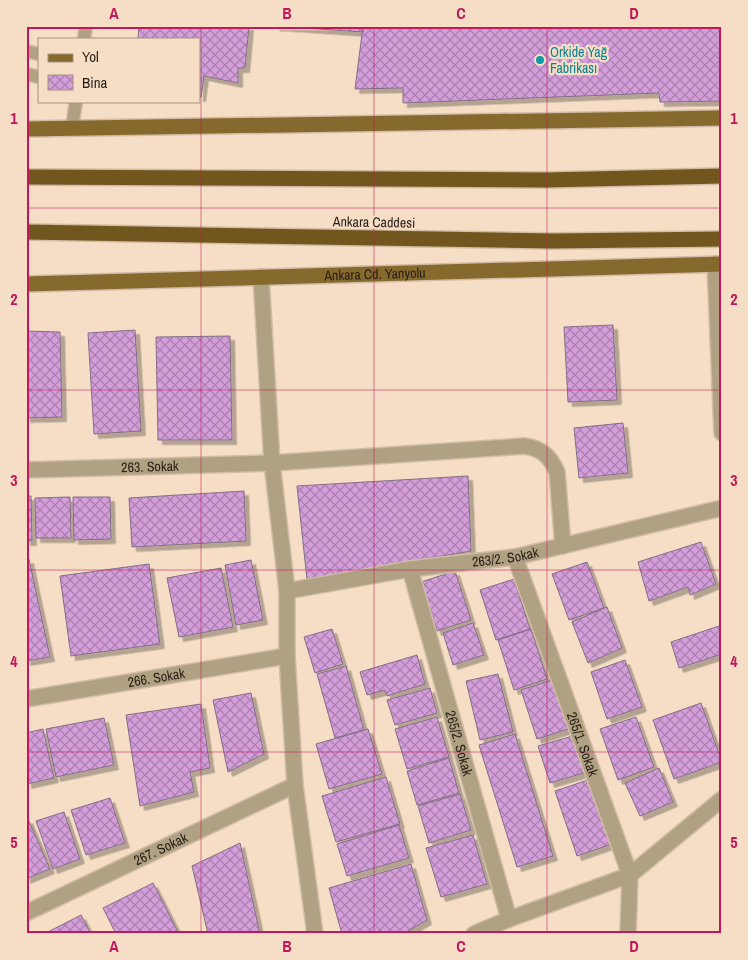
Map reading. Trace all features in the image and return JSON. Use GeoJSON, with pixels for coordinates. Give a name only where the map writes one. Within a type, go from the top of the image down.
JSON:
{"type":"FeatureCollection","features":[{"type":"Feature","properties":{"kind":"highway"},"geometry":{"type":"LineString","coordinates":[[26,177],[546,180],[722,176]]}},
{"type":"Feature","properties":{"kind":"highway","name":"Ankara Caddesi"},"geometry":{"type":"LineString","coordinates":[[26,232],[552,242],[722,239]]}},
{"type":"Feature","properties":{"kind":"main road"},"geometry":{"type":"LineString","coordinates":[[26,129],[722,118]]}},
{"type":"Feature","properties":{"kind":"main road","name":"Ankara Cd. Yanyolu"},"geometry":{"type":"LineString","coordinates":[[26,284],[719,264]]}},
{"type":"Feature","properties":{"kind":"street"},"geometry":{"type":"LineString","coordinates":[[719,264],[722,433]]}},
{"type":"Feature","properties":{"kind":"street"},"geometry":{"type":"LineString","coordinates":[[261,277],[272,463],[287,590],[287,656],[295,785],[315,934]]}},
{"type":"Feature","properties":{"kind":"street","name":"263. Sokak"},"geometry":{"type":"LineString","coordinates":[[26,470],[272,463],[532,447],[547,455],[557,472],[563,546]]}},
{"type":"Feature","properties":{"kind":"street","name":"263/2. Sokak"},"geometry":{"type":"LineString","coordinates":[[287,590],[410,569],[515,557],[722,508]]}},
{"type":"Feature","properties":{"kind":"street","name":"265/1. Sokak"},"geometry":{"type":"LineString","coordinates":[[515,557],[630,874],[628,934]]}},
{"type":"Feature","properties":{"kind":"street","name":"265/2. Sokak"},"geometry":{"type":"LineString","coordinates":[[410,569],[510,918]]}},
{"type":"Feature","properties":{"kind":"street","name":"266. Sokak"},"geometry":{"type":"LineString","coordinates":[[26,699],[287,656]]}},
{"type":"Feature","properties":{"kind":"street","name":"267. Sokak"},"geometry":{"type":"LineString","coordinates":[[26,913],[295,785]]}},
{"type":"Feature","properties":{"kind":"street"},"geometry":{"type":"LineString","coordinates":[[474,934],[510,918],[630,874],[722,799]]}},
{"type":"Feature","properties":{"kind":"lane"},"geometry":{"type":"LineString","coordinates":[[72,128],[76,102]]}},
{"type":"Feature","properties":{"kind":"building"},"geometry":{"type":"Polygon","coordinates":[[[139,26],[249,26],[245,68],[238,68],[238,83],[204,76],[201,97],[200,38],[138,38],[139,26]]]}},
{"type":"Feature","properties":{"kind":"building"},"geometry":{"type":"Polygon","coordinates":[[[275,26],[363,26],[363,32],[275,26]]]}},
{"type":"Feature","properties":{"kind":"building","name":"Orkide Yağ Fabrikası"},"geometry":{"type":"Polygon","coordinates":[[[363,26],[722,26],[722,101],[660,102],[659,93],[403,103],[403,88],[355,89],[363,26]]]}},
{"type":"Feature","properties":{"kind":"building"},"geometry":{"type":"Polygon","coordinates":[[[613,325],[617,400],[568,402],[564,327],[613,325]]]}},
{"type":"Feature","properties":{"kind":"building"},"geometry":{"type":"Polygon","coordinates":[[[135,330],[141,431],[94,434],[88,333],[135,330]]]}},
{"type":"Feature","properties":{"kind":"building"},"geometry":{"type":"Polygon","coordinates":[[[26,331],[60,332],[62,417],[26,418],[26,331]]]}},
{"type":"Feature","properties":{"kind":"building"},"geometry":{"type":"Polygon","coordinates":[[[230,336],[232,440],[158,440],[156,337],[230,336]]]}},
{"type":"Feature","properties":{"kind":"building"},"geometry":{"type":"Polygon","coordinates":[[[623,423],[628,473],[579,478],[574,428],[623,423]]]}},
{"type":"Feature","properties":{"kind":"building"},"geometry":{"type":"Polygon","coordinates":[[[468,476],[471,551],[307,580],[297,486],[468,476]]]}},
{"type":"Feature","properties":{"kind":"building"},"geometry":{"type":"Polygon","coordinates":[[[244,491],[246,541],[132,547],[129,498],[244,491]]]}},
{"type":"Feature","properties":{"kind":"building"},"geometry":{"type":"Polygon","coordinates":[[[26,496],[31,496],[32,541],[26,541],[26,496]]]}},
{"type":"Feature","properties":{"kind":"building"},"geometry":{"type":"Polygon","coordinates":[[[70,497],[71,538],[36,538],[35,498],[70,497]]]}},
{"type":"Feature","properties":{"kind":"building"},"geometry":{"type":"Polygon","coordinates":[[[73,497],[110,497],[111,539],[74,540],[73,497]]]}},
{"type":"Feature","properties":{"kind":"building"},"geometry":{"type":"Polygon","coordinates":[[[701,542],[716,584],[690,595],[688,587],[649,601],[638,562],[701,542]]]}},
{"type":"Feature","properties":{"kind":"building"},"geometry":{"type":"Polygon","coordinates":[[[29,559],[50,657],[26,661],[26,560],[29,559]]]}},
{"type":"Feature","properties":{"kind":"building"},"geometry":{"type":"Polygon","coordinates":[[[251,560],[263,620],[236,625],[225,565],[251,560]]]}},
{"type":"Feature","properties":{"kind":"building"},"geometry":{"type":"Polygon","coordinates":[[[587,562],[604,608],[569,620],[552,574],[587,562]]]}},
{"type":"Feature","properties":{"kind":"building"},"geometry":{"type":"Polygon","coordinates":[[[149,564],[160,644],[71,656],[60,576],[149,564]]]}},
{"type":"Feature","properties":{"kind":"building"},"geometry":{"type":"Polygon","coordinates":[[[221,568],[233,627],[179,637],[167,578],[221,568]]]}},
{"type":"Feature","properties":{"kind":"building"},"geometry":{"type":"Polygon","coordinates":[[[455,571],[471,620],[437,631],[421,582],[455,571]]]}},
{"type":"Feature","properties":{"kind":"building"},"geometry":{"type":"Polygon","coordinates":[[[514,579],[530,629],[496,640],[480,590],[514,579]]]}},
{"type":"Feature","properties":{"kind":"building"},"geometry":{"type":"Polygon","coordinates":[[[607,607],[622,648],[588,663],[572,622],[607,607]]]}},
{"type":"Feature","properties":{"kind":"building"},"geometry":{"type":"Polygon","coordinates":[[[473,623],[484,655],[453,665],[443,633],[473,623]]]}},
{"type":"Feature","properties":{"kind":"building"},"geometry":{"type":"Polygon","coordinates":[[[722,625],[722,654],[679,668],[671,642],[722,625]]]}},
{"type":"Feature","properties":{"kind":"building"},"geometry":{"type":"Polygon","coordinates":[[[332,629],[343,664],[315,673],[304,637],[332,629]]]}},
{"type":"Feature","properties":{"kind":"building"},"geometry":{"type":"Polygon","coordinates":[[[531,629],[547,679],[514,690],[498,640],[531,629]]]}},
{"type":"Feature","properties":{"kind":"building"},"geometry":{"type":"Polygon","coordinates":[[[417,655],[425,684],[387,696],[385,690],[367,695],[360,672],[417,655]]]}},
{"type":"Feature","properties":{"kind":"building"},"geometry":{"type":"Polygon","coordinates":[[[625,660],[642,707],[607,719],[591,672],[625,660]]]}},
{"type":"Feature","properties":{"kind":"building"},"geometry":{"type":"Polygon","coordinates":[[[346,666],[364,730],[335,738],[317,674],[346,666]]]}},
{"type":"Feature","properties":{"kind":"building"},"geometry":{"type":"Polygon","coordinates":[[[498,674],[513,732],[480,740],[466,681],[498,674]]]}},
{"type":"Feature","properties":{"kind":"building"},"geometry":{"type":"Polygon","coordinates":[[[555,679],[571,728],[537,739],[521,690],[555,679]]]}},
{"type":"Feature","properties":{"kind":"building"},"geometry":{"type":"Polygon","coordinates":[[[430,688],[437,713],[395,725],[387,700],[430,688]]]}},
{"type":"Feature","properties":{"kind":"building"},"geometry":{"type":"Polygon","coordinates":[[[251,693],[264,754],[228,772],[213,700],[251,693]]]}},
{"type":"Feature","properties":{"kind":"building"},"geometry":{"type":"Polygon","coordinates":[[[701,703],[722,762],[674,779],[653,720],[701,703]]]}},
{"type":"Feature","properties":{"kind":"building"},"geometry":{"type":"Polygon","coordinates":[[[201,704],[210,768],[190,772],[194,792],[140,806],[126,715],[201,704]]]}},
{"type":"Feature","properties":{"kind":"building"},"geometry":{"type":"Polygon","coordinates":[[[437,717],[449,757],[407,769],[395,729],[437,717]]]}},
{"type":"Feature","properties":{"kind":"building"},"geometry":{"type":"Polygon","coordinates":[[[636,717],[654,767],[618,780],[600,729],[636,717]]]}},
{"type":"Feature","properties":{"kind":"building"},"geometry":{"type":"Polygon","coordinates":[[[104,718],[114,765],[56,777],[46,729],[104,718]]]}},
{"type":"Feature","properties":{"kind":"building"},"geometry":{"type":"Polygon","coordinates":[[[43,729],[54,778],[27,784],[26,733],[43,729]]]}},
{"type":"Feature","properties":{"kind":"building"},"geometry":{"type":"Polygon","coordinates":[[[368,729],[382,774],[329,789],[316,744],[368,729]]]}},
{"type":"Feature","properties":{"kind":"building"},"geometry":{"type":"Polygon","coordinates":[[[515,734],[553,856],[517,867],[479,745],[515,734]]]}},
{"type":"Feature","properties":{"kind":"building"},"geometry":{"type":"Polygon","coordinates":[[[576,735],[587,772],[550,783],[538,746],[576,735]]]}},
{"type":"Feature","properties":{"kind":"building"},"geometry":{"type":"Polygon","coordinates":[[[449,758],[459,793],[417,805],[407,771],[449,758]]]}},
{"type":"Feature","properties":{"kind":"building"},"geometry":{"type":"Polygon","coordinates":[[[659,768],[673,802],[640,816],[625,783],[659,768]]]}},
{"type":"Feature","properties":{"kind":"building"},"geometry":{"type":"Polygon","coordinates":[[[386,777],[400,824],[336,842],[322,796],[386,777]]]}},
{"type":"Feature","properties":{"kind":"building"},"geometry":{"type":"Polygon","coordinates":[[[591,779],[612,844],[577,856],[555,791],[591,779]]]}},
{"type":"Feature","properties":{"kind":"building"},"geometry":{"type":"Polygon","coordinates":[[[460,794],[471,830],[429,843],[418,806],[460,794]]]}},
{"type":"Feature","properties":{"kind":"building"},"geometry":{"type":"Polygon","coordinates":[[[110,798],[125,843],[86,855],[71,810],[110,798]]]}},
{"type":"Feature","properties":{"kind":"building"},"geometry":{"type":"Polygon","coordinates":[[[64,812],[80,859],[53,869],[36,821],[64,812]]]}},
{"type":"Feature","properties":{"kind":"building"},"geometry":{"type":"Polygon","coordinates":[[[28,819],[50,869],[26,879],[26,820],[28,819]]]}},
{"type":"Feature","properties":{"kind":"building"},"geometry":{"type":"Polygon","coordinates":[[[399,825],[409,858],[347,876],[337,844],[399,825]]]}},
{"type":"Feature","properties":{"kind":"building"},"geometry":{"type":"Polygon","coordinates":[[[473,835],[487,884],[441,897],[426,848],[473,835]]]}},
{"type":"Feature","properties":{"kind":"building"},"geometry":{"type":"Polygon","coordinates":[[[240,843],[260,934],[208,934],[192,866],[240,843]]]}},
{"type":"Feature","properties":{"kind":"building"},"geometry":{"type":"Polygon","coordinates":[[[411,864],[427,920],[403,934],[342,934],[329,888],[411,864]]]}},
{"type":"Feature","properties":{"kind":"building"},"geometry":{"type":"Polygon","coordinates":[[[153,883],[177,930],[170,934],[116,934],[103,908],[153,883]]]}},
{"type":"Feature","properties":{"kind":"building"},"geometry":{"type":"Polygon","coordinates":[[[81,915],[91,934],[44,934],[81,915]]]}},
{"type":"Feature","properties":{"kind":"place","name":"Orkide Yağ Fabrikası"},"geometry":{"type":"Point","coordinates":[540,60]}}]}
